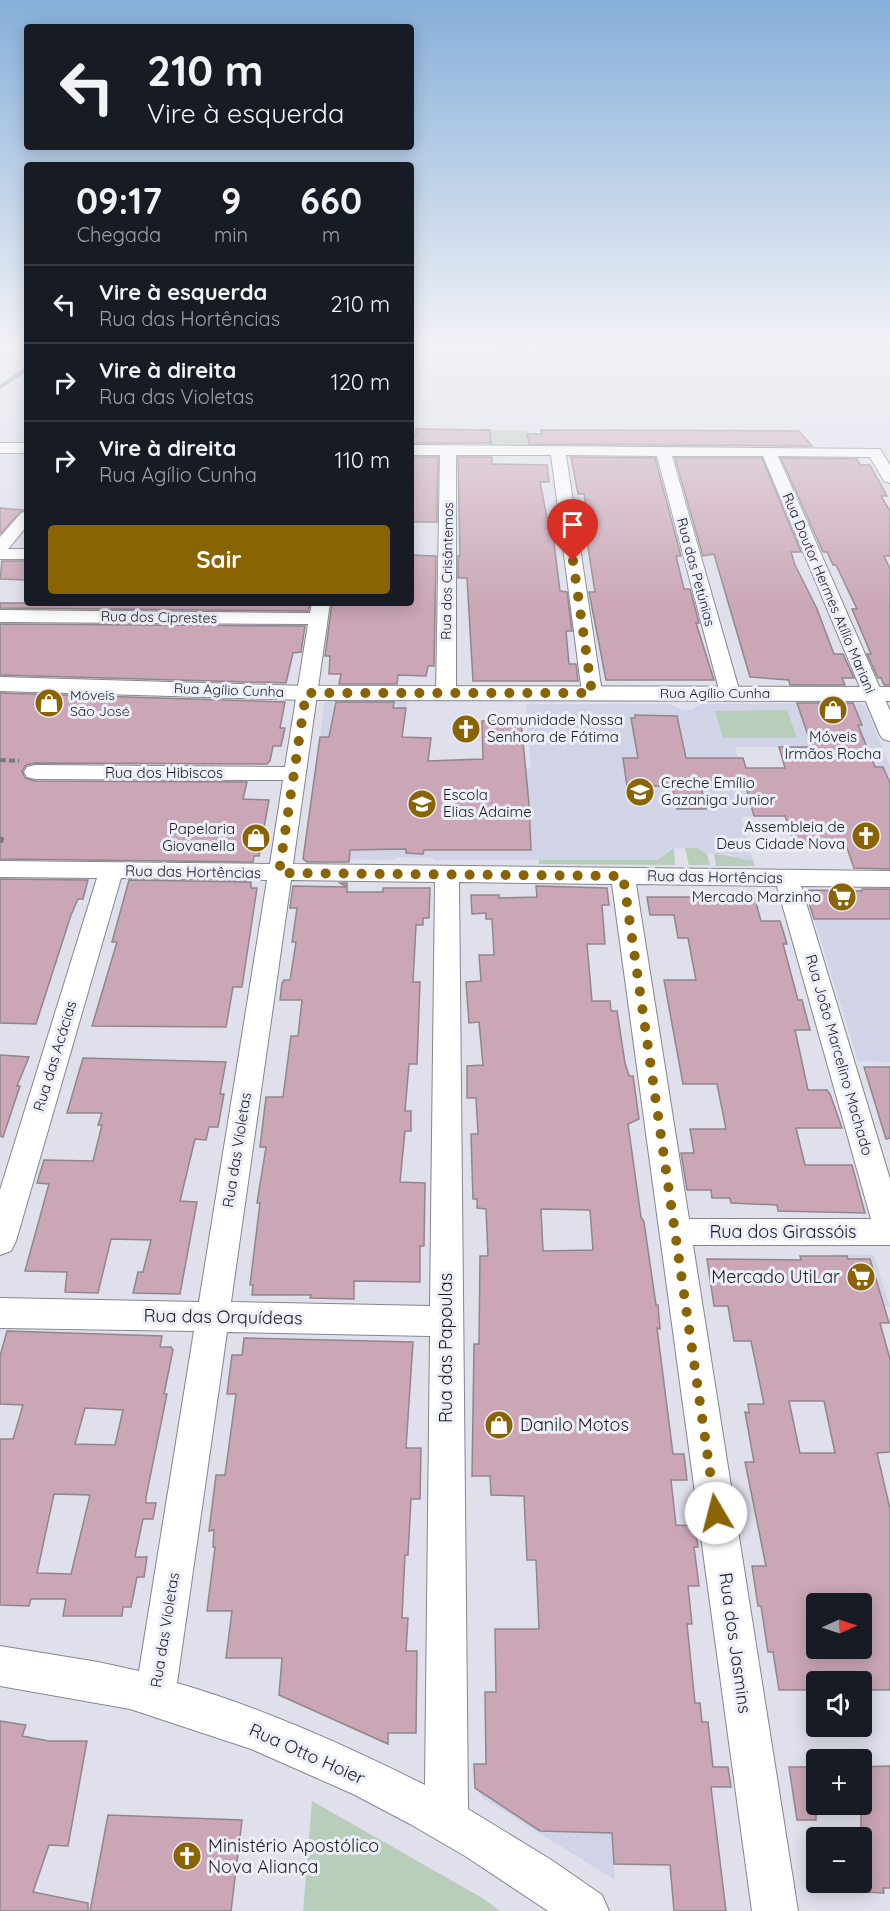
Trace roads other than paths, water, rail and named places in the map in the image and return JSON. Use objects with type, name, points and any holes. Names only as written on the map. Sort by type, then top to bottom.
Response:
[{"type":"main road","name":"Rua Agílio Cunha","points":[[0,684],[306,693],[881,693]]},
{"type":"street","points":[[0,448],[24,448]]},
{"type":"street","points":[[0,462],[24,448]]},
{"type":"street","points":[[414,450],[875,452],[890,478]]},
{"type":"street","name":"Rua dos Crisântemos","points":[[446,693],[448,450]]},
{"type":"street","points":[[558,450],[592,693]]},
{"type":"street","name":"Rua das Petúnias","points":[[663,451],[730,693]]},
{"type":"street","name":"Rua Doutor Hermes Atílio Mariani","points":[[768,451],[881,693],[890,735]]},
{"type":"street","points":[[0,548],[24,520]]},
{"type":"street","points":[[0,554],[24,554]]},
{"type":"street","name":"Rua dos Ciprestes","points":[[0,616],[319,611]]},
{"type":"street","name":"Rua das Violetas","points":[[155,1696],[319,611]]},
{"type":"street","name":"Rua dos Hibiscos","points":[[35,772],[293,774]]},
{"type":"street","name":"Rua das Hortências","points":[[0,869],[890,879]]},
{"type":"street","name":"Rua das Acácias","points":[[0,1241],[111,871]]},
{"type":"street","name":"Rua das Papoulas","points":[[446,1821],[447,874]]},
{"type":"street","name":"Rua dos Jasmins","points":[[623,876],[775,1911]]},
{"type":"street","name":"Rua João Marcelino Machado","points":[[787,878],[890,1232]]},
{"type":"street","name":"Rua dos Girassóis","points":[[675,1232],[890,1232]]},
{"type":"street","name":"Rua das Orquídeas","points":[[0,1313],[446,1321]]},
{"type":"street","name":"Rua Otto Hoier","points":[[0,1666],[128,1688],[185,1704],[288,1742],[446,1821],[586,1911]]},
{"type":"place","name":"Móveis São José","points":[[49,703]]},
{"type":"place","name":"Móveis Irmãos Rocha","points":[[833,710]]},
{"type":"place","name":"Comunidade Nossa Senhora de Fátima","points":[[466,729]]},
{"type":"place","name":"Creche Emílio Gazaniga Junior","points":[[640,792]]},
{"type":"place","name":"Escola Elias Adaime","points":[[422,804]]},
{"type":"place","name":"Assembleia de Deus Cidade Nova","points":[[866,836]]},
{"type":"place","name":"Papelaria Giovanella","points":[[256,838]]},
{"type":"place","name":"Mercado Marzinho","points":[[842,897]]},
{"type":"place","name":"Mercado UtiLar","points":[[861,1277]]},
{"type":"place","name":"Danilo Motos","points":[[499,1425]]},
{"type":"place","name":"Ministério Apostólico Nova Aliança","points":[[187,1856]]}]
